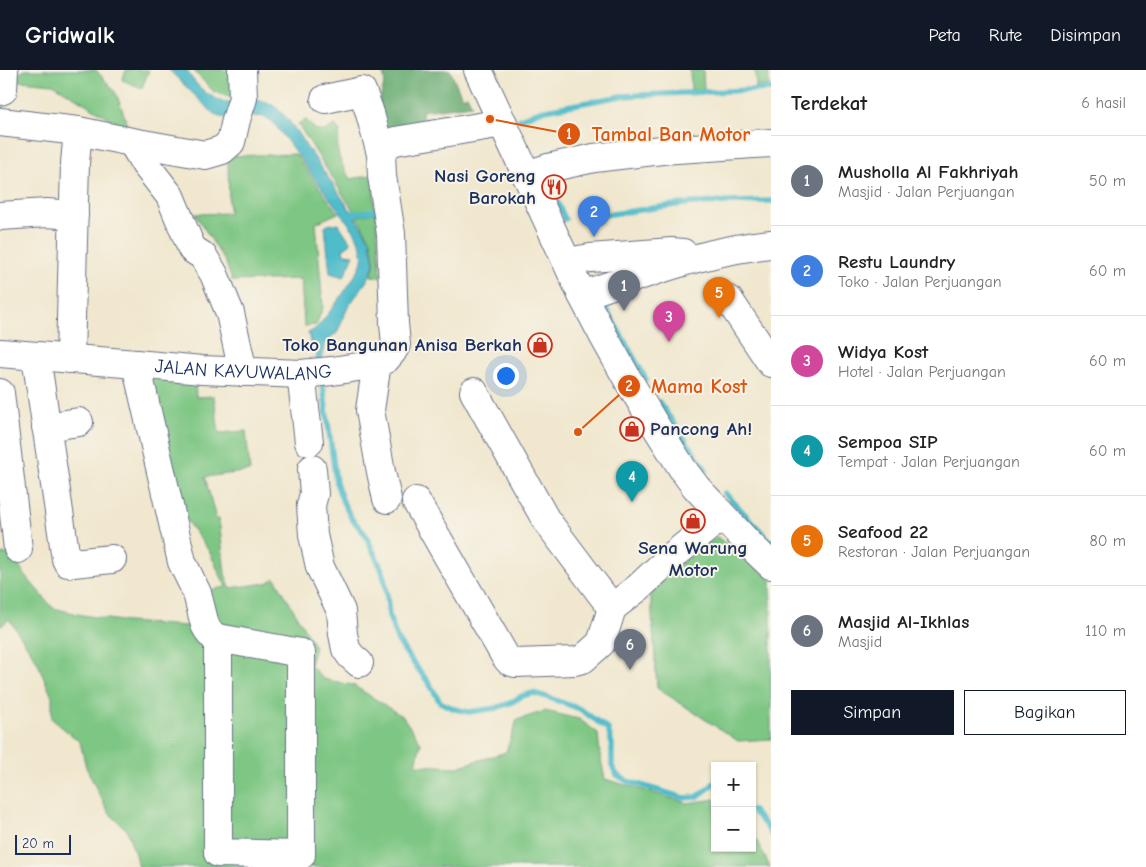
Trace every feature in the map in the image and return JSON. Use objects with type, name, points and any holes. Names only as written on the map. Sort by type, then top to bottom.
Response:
[{"type":"street","points":[[0,91],[3,90],[4,70]]},
{"type":"street","points":[[0,122],[78,131],[206,155],[222,150],[231,142],[239,109],[242,70]]},
{"type":"street","points":[[478,70],[503,123],[537,171],[591,292],[604,337],[655,425],[696,487],[750,546],[771,565]]},
{"type":"street","points":[[325,99],[362,91],[381,154],[382,176],[391,234],[396,345],[386,359],[377,363],[370,410],[380,472],[387,499]]},
{"type":"street","points":[[381,154],[387,145],[395,141],[503,123]]},
{"type":"street","points":[[70,359],[75,163],[78,131]]},
{"type":"street","points":[[132,142],[145,164],[170,196],[192,248],[203,256],[214,274],[230,313],[243,372]]},
{"type":"street","points":[[537,171],[594,158],[662,150],[771,143]]},
{"type":"street","points":[[0,216],[46,213],[74,215]]},
{"type":"street","points":[[591,292],[699,257],[745,246],[771,244]]},
{"type":"street","points":[[576,260],[672,252],[699,257]]},
{"type":"street","points":[[729,300],[771,363]]},
{"type":"street","name":"JALAN KAYUWALANG","points":[[0,354],[243,372],[313,373],[377,363]]},
{"type":"street","points":[[36,356],[66,559],[68,563],[112,559]]},
{"type":"street","points":[[136,364],[182,562],[197,593],[205,625],[210,634],[218,638],[301,653],[301,855],[218,853],[218,638]]},
{"type":"street","points":[[309,442],[313,373]]},
{"type":"street","points":[[474,392],[546,520],[612,608]]},
{"type":"street","points":[[0,393],[18,549]]},
{"type":"street","points":[[46,427],[79,422]]},
{"type":"street","points":[[312,469],[314,494],[311,505],[313,535],[320,567],[341,611],[346,649],[359,663]]},
{"type":"street","points":[[416,502],[505,656],[509,661],[515,663],[575,661],[583,659],[602,643],[612,608],[639,587],[670,557],[722,516]]},
{"type":"green space","points":[[24,70],[96,70],[116,93],[130,131],[53,84],[10,80]]},
{"type":"green space","points":[[126,70],[149,70],[142,88],[122,80]]},
{"type":"green space","points":[[193,70],[233,70],[235,99],[214,92]]},
{"type":"green space","points":[[382,70],[450,70],[462,97],[467,95],[472,105],[422,111],[424,128],[379,136],[375,116],[385,81]]},
{"type":"green space","points":[[690,70],[703,70],[704,90],[691,90]]},
{"type":"green space","points":[[755,70],[768,70],[769,86],[756,87]]},
{"type":"green space","points":[[306,120],[319,131],[326,130],[335,125],[340,132],[338,139],[339,157],[350,179],[373,175],[375,209],[354,212],[298,124]]},
{"type":"green space","points":[[295,154],[338,213],[316,223],[323,308],[316,325],[304,326],[301,279],[232,281],[226,263],[195,214],[229,213],[228,156]]},
{"type":"green space","points":[[376,213],[381,277],[371,276],[375,264],[371,240],[356,216]]},
{"type":"green space","points":[[147,373],[195,381],[196,397],[214,396],[219,433],[246,431],[250,471],[205,477],[216,519],[219,519],[225,574],[230,588],[267,583],[275,578],[315,647],[310,665],[323,679],[353,685],[403,717],[421,743],[416,765],[457,767],[506,752],[517,720],[545,711],[579,719],[598,733],[605,779],[688,803],[711,800],[711,852],[756,852],[756,839],[770,867],[139,867],[127,830],[109,813],[86,767],[80,742],[52,719],[52,697],[37,661],[9,619],[0,627],[0,555],[9,553],[53,608],[127,622],[201,627],[206,591],[226,587],[209,551],[189,524],[181,504]]},
{"type":"green space","points":[[717,537],[771,579],[771,739],[738,741],[657,688],[650,586]]},
{"type":"water","points":[[169,70],[187,70],[204,91],[222,101],[262,101],[273,105],[279,110],[295,129],[370,240],[374,264],[372,271],[348,307],[337,333],[324,346],[322,358],[315,366],[316,347],[311,345],[308,333],[318,326],[329,313],[360,267],[362,253],[356,234],[273,122],[269,119],[254,116],[225,118],[216,116]]},
{"type":"water","points":[[338,223],[351,243],[343,249],[344,254],[354,255],[344,277],[330,273],[325,227]]},
{"type":"waterway","points":[[520,119],[540,111],[621,96],[771,89]]},
{"type":"waterway","points":[[545,176],[565,219]]},
{"type":"waterway","points":[[583,218],[693,203],[771,201]]},
{"type":"waterway","points":[[348,214],[379,210]]},
{"type":"waterway","points":[[599,296],[646,379]]},
{"type":"waterway","points":[[322,378],[336,482],[343,502],[352,519],[365,534],[382,570],[389,616],[397,639],[429,683],[440,702],[455,709],[469,712],[496,708],[533,693],[544,696],[580,709],[608,729],[612,744],[612,766],[617,775],[627,781],[684,798],[697,797],[711,786]]},
{"type":"waterway","points":[[659,402],[706,470]]},
{"type":"waterway","points":[[725,493],[771,542]]},
{"type":"waterway","points":[[756,815],[771,834]]},
{"type":"place","name":"Tambal Ban Motor","points":[[490,119]]},
{"type":"place","name":"Nasi Goreng Barokah","points":[[554,187]]},
{"type":"place","name":"Restu Laundry","points":[[594,237]]},
{"type":"place","name":"Musholla Al Fakhriyah","points":[[624,311]]},
{"type":"place","name":"Seafood 22","points":[[719,318]]},
{"type":"place","name":"Widya Kost","points":[[669,342]]},
{"type":"place","name":"Toko Bangunan Anisa Berkah","points":[[540,345]]},
{"type":"place","name":"Pancong Ah!","points":[[632,429]]},
{"type":"place","name":"Mama Kost","points":[[578,432]]},
{"type":"place","name":"Sempoa SIP","points":[[632,502]]},
{"type":"place","name":"Sena Warung Motor","points":[[693,521]]},
{"type":"place","name":"Masjid Al-Ikhlas","points":[[630,670]]}]
